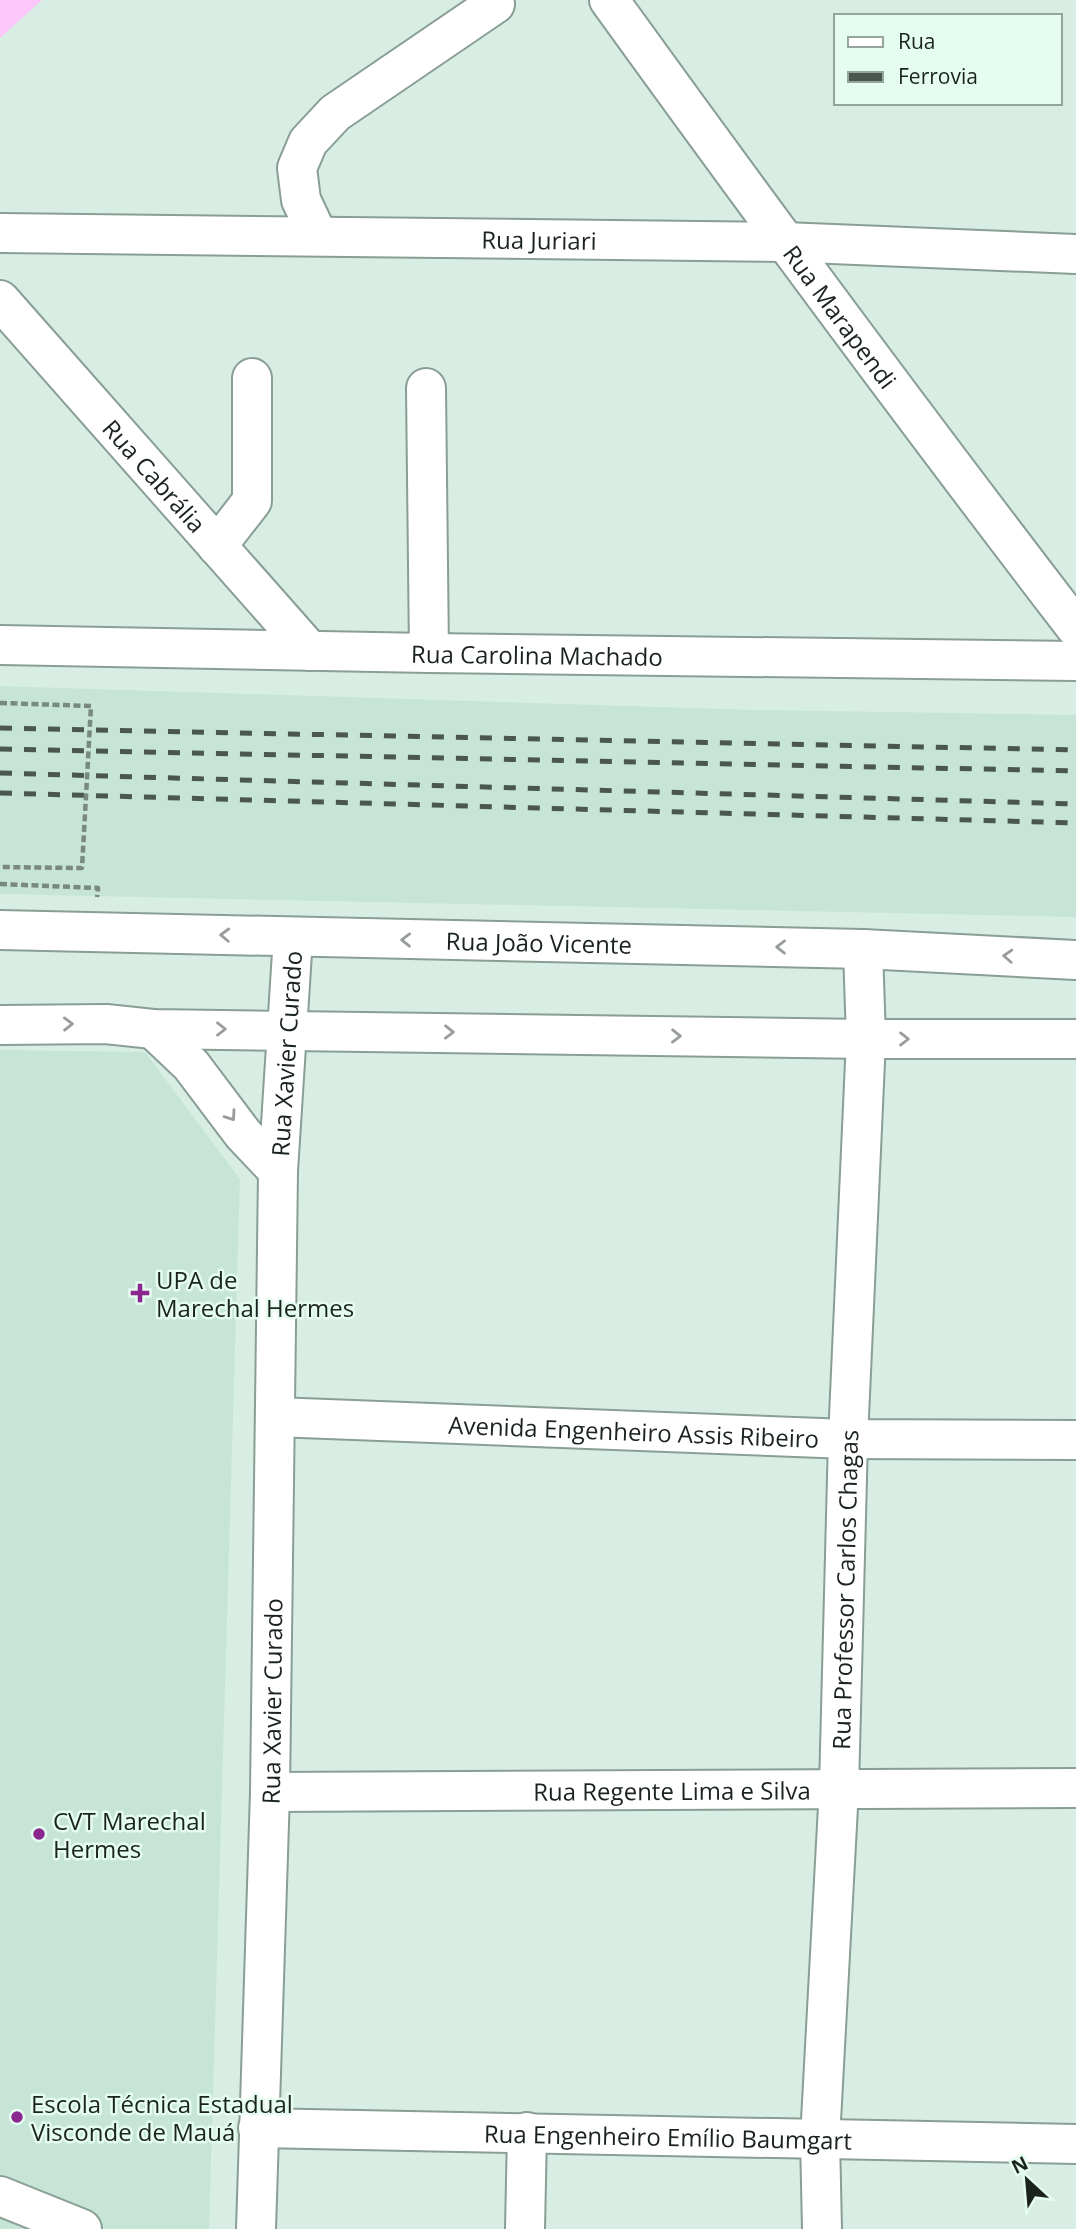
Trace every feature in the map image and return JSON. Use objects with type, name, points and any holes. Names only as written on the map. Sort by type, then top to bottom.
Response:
[{"type":"street","name":"Rua Marapendi","points":[[609,0],[784,242],[1076,628]]},
{"type":"street","points":[[318,236],[301,200],[297,168],[308,142],[335,113],[495,4]]},
{"type":"street","name":"Rua Juriari","points":[[0,233],[784,242],[1076,254]]},
{"type":"street","name":"Rua Cabrália","points":[[0,300],[310,651]]},
{"type":"street","points":[[217,546],[252,501],[252,378]]},
{"type":"street","points":[[426,388],[429,653]]},
{"type":"street","name":"Rua Carolina Machado","points":[[0,645],[1076,661]]},
{"type":"street","name":"Rua João Vicente","points":[[0,930],[863,949],[1076,960]]},
{"type":"street","name":"Rua Xavier Curado","points":[[256,2229],[270,1792],[278,1171],[293,937]]},
{"type":"street","name":"Rua Professor Carlos Chagas","points":[[822,2229],[820,2139],[839,1788],[848,1439],[866,1039],[863,949]]},
{"type":"street","points":[[0,1025],[106,1024],[153,1029],[866,1039],[1076,1039]]},
{"type":"street","name":"Rua Xavier Curado","points":[[153,1029],[191,1065],[243,1134],[278,1171]]},
{"type":"street","name":"Avenida Engenheiro Assis Ribeiro","points":[[275,1417],[848,1439],[1076,1440]]},
{"type":"street","name":"Rua Regente Lima e Silva","points":[[270,1792],[1076,1788]]},
{"type":"street","name":"Rua Engenheiro Emílio Baumgart","points":[[258,2128],[1076,2144]]},
{"type":"street","points":[[525,2229],[527,2132]]},
{"type":"street","points":[[0,2196],[82,2229]]},
{"type":"path","points":[[0,704],[91,706],[82,868],[0,867]]},
{"type":"shaded area","points":[[0,0],[42,0],[0,38]]},
{"type":"shaded area","points":[[0,686],[755,710],[1076,715],[1076,917],[0,894]]},
{"type":"shaded area","points":[[0,1050],[145,1052],[240,1179],[209,2229],[0,2229]]},
{"type":"railway","points":[[0,728],[1076,750]]},
{"type":"railway","points":[[0,749],[1076,771]]},
{"type":"railway","points":[[0,773],[1076,804]]},
{"type":"railway","points":[[0,793],[1076,823]]},
{"type":"place","name":"UPA de Marechal Hermes","points":[[140,1293]]},
{"type":"place","name":"CVT Marechal Hermes","points":[[39,1834]]},
{"type":"place","name":"Escola Técnica Estadual Visconde de Mauá","points":[[17,2117]]}]
